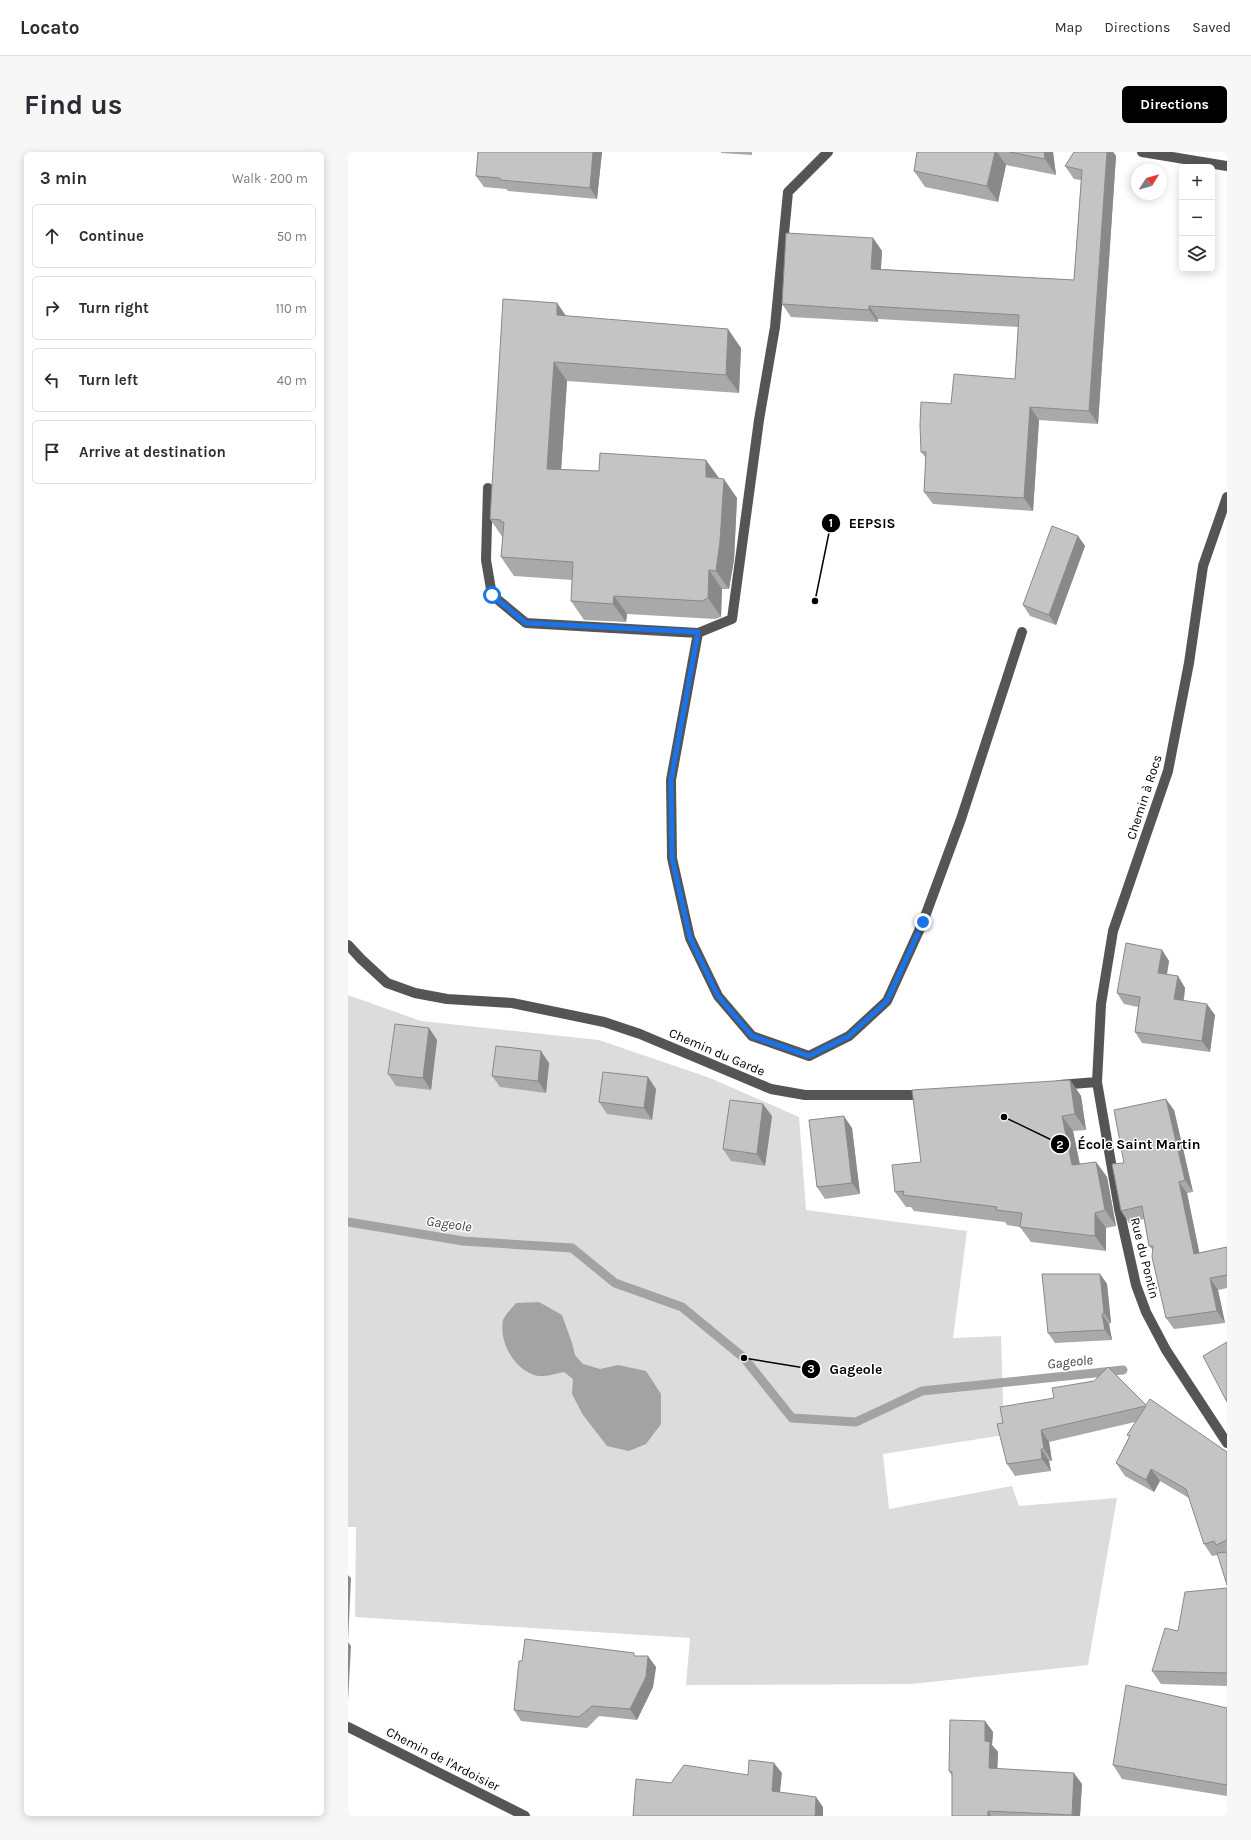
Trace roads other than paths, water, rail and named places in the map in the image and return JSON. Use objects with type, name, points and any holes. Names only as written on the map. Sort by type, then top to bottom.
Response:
[{"type":"street","points":[[488,488],[486,560],[492,595],[526,623],[698,632],[732,619],[759,420],[775,327],[788,192],[828,152]]},
{"type":"street","points":[[1142,152],[1227,166]]},
{"type":"street","name":"Chemin à Rocs","points":[[1097,1082],[1101,1004],[1113,931],[1168,771],[1189,663],[1203,566],[1227,497]]},
{"type":"street","points":[[698,632],[671,780],[672,858],[690,938],[718,996],[752,1036],[809,1056],[849,1036],[887,1001],[923,922],[961,819],[1022,632]]},
{"type":"street","name":"Chemin du Garde","points":[[348,945],[361,959],[387,982],[415,993],[447,999],[512,1003],[604,1022],[640,1034],[771,1089],[805,1095],[936,1095]]},
{"type":"street","points":[[1051,1086],[1097,1082]]},
{"type":"street","name":"Rue du Pontin","points":[[1097,1082],[1119,1209],[1136,1285],[1146,1312],[1166,1350],[1227,1442]]},
{"type":"street","name":"Chemin de l'Ardoisier","points":[[348,1727],[525,1816]]},
{"type":"waterway","name":"Gageole","points":[[348,1222],[463,1241],[572,1248],[615,1283],[682,1307],[744,1358],[792,1418],[856,1422],[922,1391],[1123,1370]]},
{"type":"place","name":"EEPSIS","points":[[815,601]]},
{"type":"place","name":"École Saint Martin","points":[[1004,1117]]},
{"type":"place","name":"Gageole","points":[[744,1358]]}]
